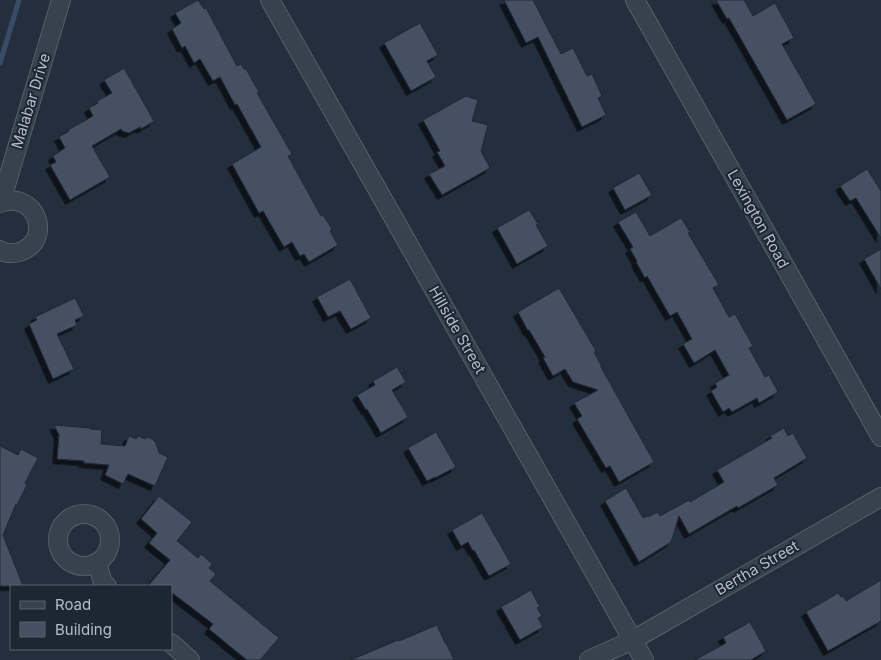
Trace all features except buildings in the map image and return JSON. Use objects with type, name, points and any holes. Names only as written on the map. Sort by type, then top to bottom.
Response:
[{"type":"street","name":"Malabar Drive","points":[[1,203],[61,0]]},
{"type":"street","name":"Hillside Street","points":[[270,0],[644,660]]},
{"type":"street","name":"Lexington Road","points":[[635,0],[881,437]]},
{"type":"street","name":"Malabar Drive","points":[[0,250],[12,254],[25,250],[32,244],[37,234],[38,225],[36,216],[26,204],[9,200],[1,203]]},
{"type":"street","name":"Bertha Street","points":[[589,660],[633,640],[881,497]]},
{"type":"street","points":[[97,563],[103,583],[106,585]]},
{"type":"street","points":[[172,644],[190,660]]},
{"type":"waterway","points":[[0,63],[19,0]]}]
